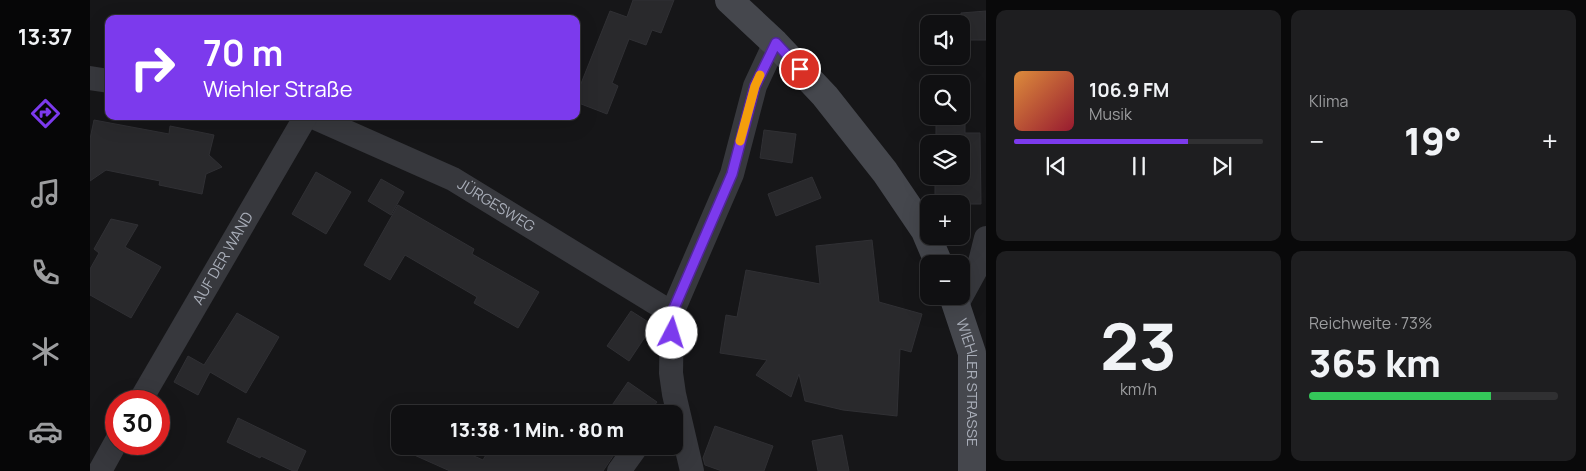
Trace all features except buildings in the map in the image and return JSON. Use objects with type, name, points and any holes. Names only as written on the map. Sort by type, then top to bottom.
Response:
[{"type":"main road","points":[[730,0],[776,43],[825,96],[885,172],[925,231],[935,255]]},
{"type":"main road","name":"WIEHLER STRASSE","points":[[957,305],[972,354],[972,471]]},
{"type":"street","points":[[692,471],[671,373],[672,313],[732,174],[755,86],[776,43]]},
{"type":"street","points":[[90,78],[105,80]]},
{"type":"street","name":"AUF DER WAND","points":[[146,390],[304,120]]},
{"type":"street","name":"JÜRGESWEG","points":[[320,120],[453,179],[672,313]]},
{"type":"street","points":[[970,282],[982,268],[986,238]]},
{"type":"street","points":[[666,405],[674,394]]},
{"type":"street","points":[[100,471],[109,455]]},
{"type":"street","points":[[619,471],[631,455]]},
{"type":"slow traffic","points":[[740,141],[755,86],[760,75]]},
{"type":"route","points":[[672,333],[672,313],[732,174],[755,86],[776,43],[800,69]]}]
